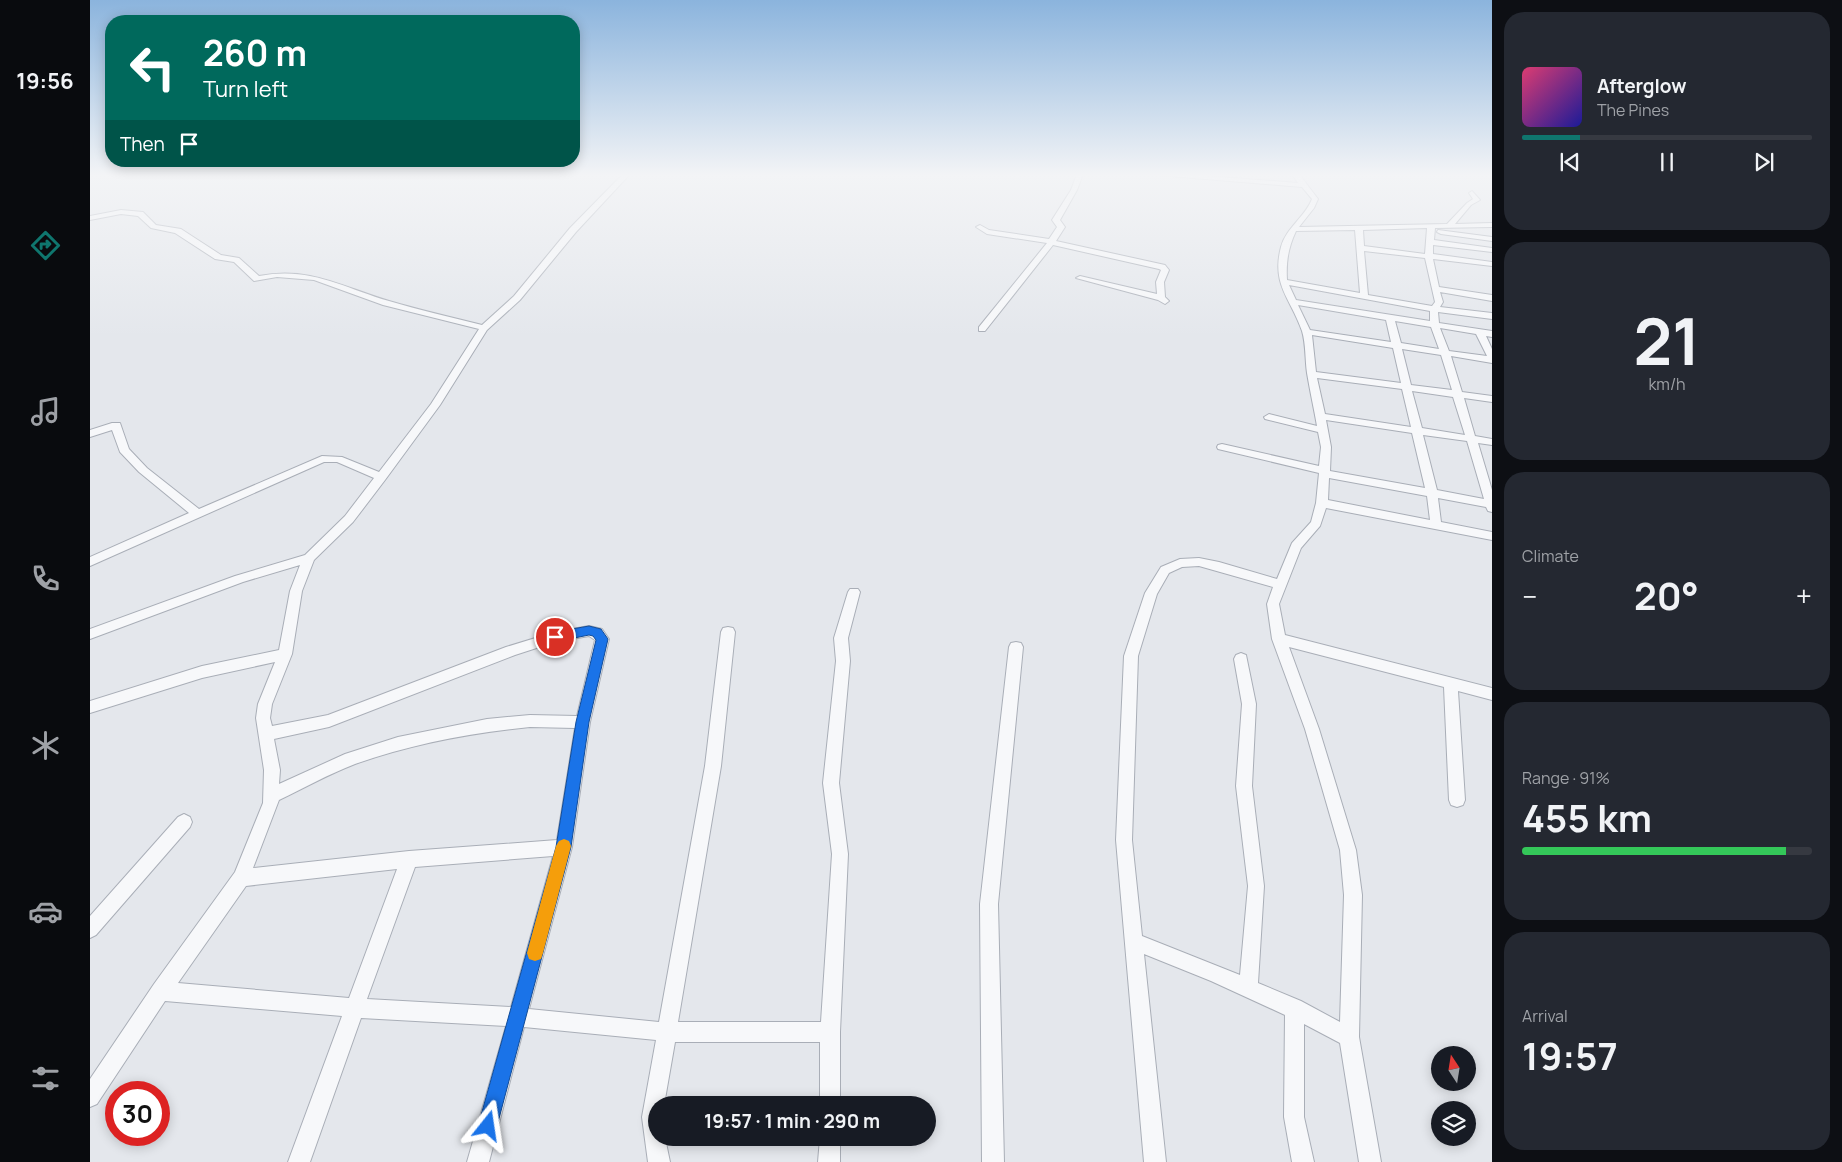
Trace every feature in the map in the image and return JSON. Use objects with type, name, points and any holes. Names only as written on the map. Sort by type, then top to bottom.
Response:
[{"type":"street","points":[[159,228],[177,230],[206,249],[215,252],[218,257],[236,260],[257,279],[278,275],[315,278],[386,303],[484,328]]},
{"type":"street","points":[[90,1097],[161,991],[241,878],[271,803],[272,770],[263,718],[265,704],[285,654],[296,591],[309,558],[349,519],[381,477],[435,406],[484,328],[517,298],[575,228]]},
{"type":"street","points":[[981,228],[986,232],[1051,242],[1162,267],[1165,270],[1160,282],[1163,300],[1080,278]]},
{"type":"street","points":[[982,329],[1060,228]]},
{"type":"street","points":[[1344,228],[1293,229],[1285,246],[1282,264],[1284,282],[1307,332],[1312,374],[1326,447],[1322,503],[1316,522],[1296,546],[1273,604],[1279,639],[1312,729],[1348,850],[1353,895],[1350,1037],[1370,1162]]},
{"type":"street","points":[[1359,228],[1364,297]]},
{"type":"street","points":[[1375,228],[1431,229],[1492,239]]},
{"type":"street","points":[[1431,229],[1435,228]]},
{"type":"street","points":[[1222,447],[1324,472],[1492,505],[1435,326],[1434,309],[1439,302],[1430,257],[1431,229]]},
{"type":"street","points":[[1431,242],[1492,250]]},
{"type":"street","points":[[1360,248],[1492,264]]},
{"type":"street","points":[[1284,282],[1434,309],[1492,316]]},
{"type":"street","points":[[1436,289],[1492,298]]},
{"type":"street","points":[[1293,302],[1492,334]]},
{"type":"street","points":[[1390,318],[1432,493],[1436,525]]},
{"type":"street","points":[[1307,332],[1492,359]]},
{"type":"street","points":[[1480,333],[1492,359]]},
{"type":"street","points":[[1312,374],[1492,399]]},
{"type":"street","points":[[1319,416],[1492,442]]},
{"type":"street","points":[[1269,417],[1322,430]]},
{"type":"street","points":[[90,434],[116,424],[124,450],[143,470],[197,514]]},
{"type":"street","points":[[90,562],[322,459],[338,459],[381,477]]},
{"type":"street","points":[[1322,503],[1492,536]]},
{"type":"street","points":[[90,634],[239,579],[309,558]]},
{"type":"street","points":[[1155,1162],[1124,840],[1131,656],[1151,593],[1165,570],[1180,563],[1199,562],[1219,566],[1281,585]]},
{"type":"street","points":[[830,1096],[830,1032],[840,854],[831,783],[843,661],[841,638],[854,592]]},
{"type":"street","points":[[266,734],[328,721],[511,651],[555,637],[589,631],[597,632],[602,639],[583,722],[564,847],[478,1162]]},
{"type":"street","points":[[659,1162],[652,1117],[713,766],[728,632]]},
{"type":"street","points":[[1279,639],[1492,694]]},
{"type":"street","points":[[993,1162],[989,904],[1016,647]]},
{"type":"street","points":[[90,707],[202,672],[285,654]]},
{"type":"street","points":[[1242,659],[1249,704],[1244,786],[1256,886],[1248,988]]},
{"type":"street","points":[[1451,684],[1457,800]]},
{"type":"street","points":[[271,796],[350,759],[398,744],[487,725],[530,721],[583,722]]},
{"type":"street","points":[[90,929],[184,822]]},
{"type":"street","points":[[241,878],[409,859],[564,847]]},
{"type":"street","points":[[299,1162],[409,859]]},
{"type":"street","points":[[1135,942],[1216,973],[1294,1008],[1350,1037]]},
{"type":"street","points":[[161,991],[355,1008],[518,1017],[668,1032],[830,1032]]},
{"type":"street","points":[[1294,1008],[1294,1117],[1303,1162]]},
{"type":"street","points":[[829,1162],[830,1146]]},
{"type":"slow traffic","points":[[535,953],[564,846]]},
{"type":"route","points":[[488,1126],[564,847],[583,722],[602,639],[597,632],[589,631],[555,637]]}]
